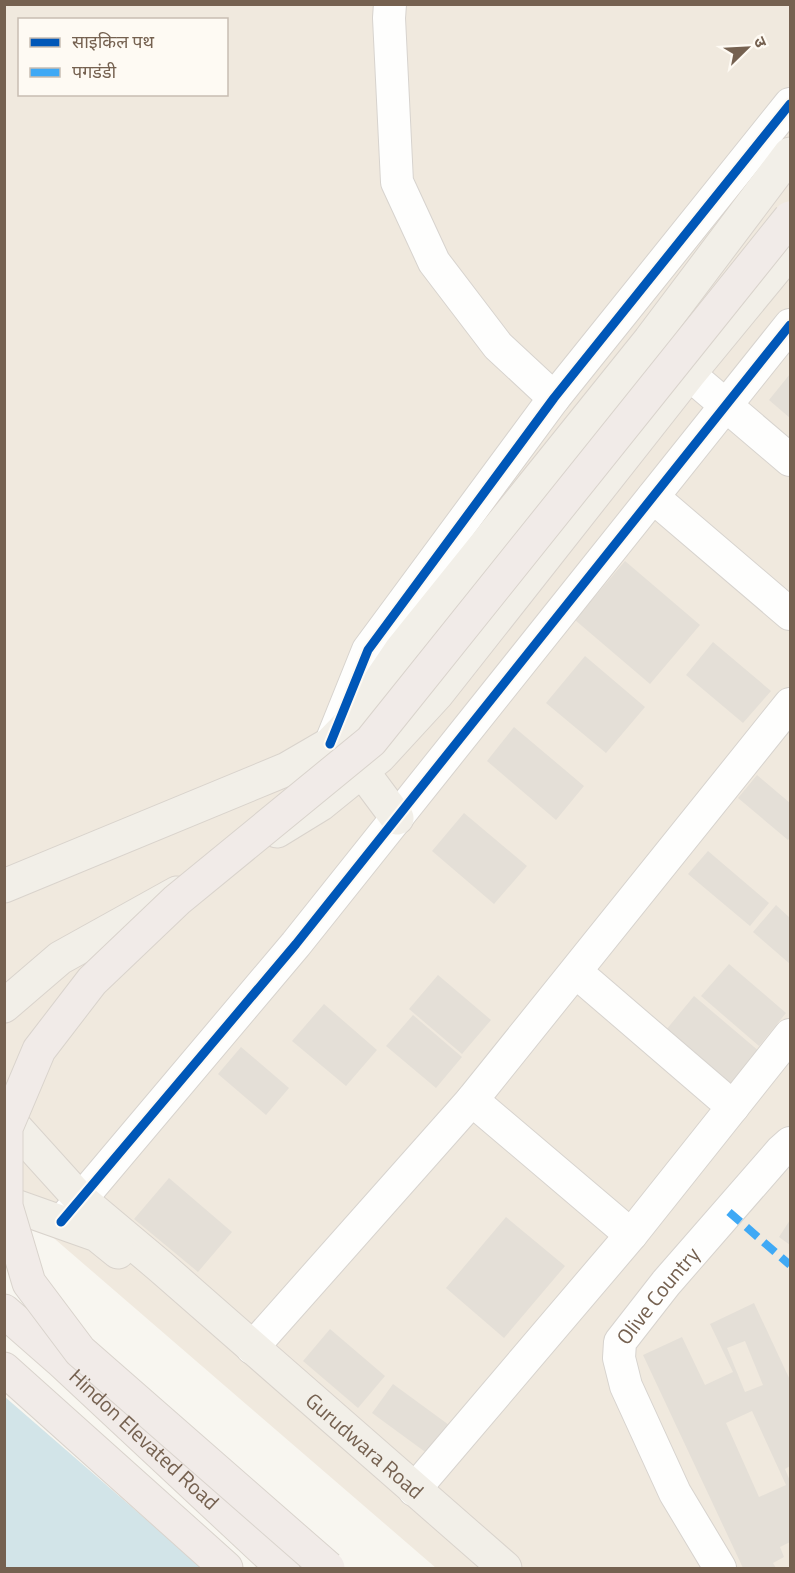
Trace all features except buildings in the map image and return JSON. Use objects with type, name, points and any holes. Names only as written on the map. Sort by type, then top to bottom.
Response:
[{"type":"highway","points":[[328,1569],[80,1351],[29,1283],[6,1206],[6,1128],[39,1050],[92,981],[177,900],[371,741],[790,218]]},
{"type":"highway","name":"Hindon Elevated Road","points":[[4,1311],[60,1360],[283,1569]]},
{"type":"highway","name":"Hindon Elevated Road","points":[[4,1369],[226,1569]]},
{"type":"main road","points":[[4,886],[287,769],[330,744],[355,718],[401,650],[650,340],[790,154]]},
{"type":"main road","points":[[4,1006],[60,958],[190,886],[321,804],[379,758],[437,694],[689,374],[790,251]]},
{"type":"main road","points":[[287,769],[321,804]]},
{"type":"main road","points":[[362,771],[397,818]]},
{"type":"main road","name":"Gurudwara Road","points":[[4,1115],[71,1211],[161,1267],[505,1569]]},
{"type":"main road","name":"Gurudwara Road","points":[[4,1202],[71,1211]]},
{"type":"street","points":[[390,4],[396,182],[434,262],[498,346],[554,398]]},
{"type":"street","points":[[330,744],[368,650],[554,398],[790,104]]},
{"type":"street","points":[[71,1211],[296,944],[790,325]]},
{"type":"street","points":[[689,374],[790,460]]},
{"type":"street","points":[[653,497],[790,614]]},
{"type":"street","points":[[252,1348],[472,1100],[790,704]]},
{"type":"street","points":[[576,972],[733,1107]]},
{"type":"street","points":[[414,1490],[631,1235],[790,1035]]},
{"type":"street","points":[[472,1100],[631,1235]]},
{"type":"street","name":"Olive Country","points":[[720,1569],[675,1493],[626,1386],[619,1358],[620,1342],[666,1283],[790,1143]]},
{"type":"shaded area","points":[[5,5],[790,5],[790,1568],[436,1568],[5,1196]]},
{"type":"shaded area","points":[[5,1397],[202,1568],[5,1568]]},
{"type":"marked path","points":[[729,1212],[790,1265]]},
{"type":"cycle path","points":[[330,744],[368,650],[554,398],[790,104]]},
{"type":"cycle path","points":[[61,1222],[296,944],[790,325]]}]
